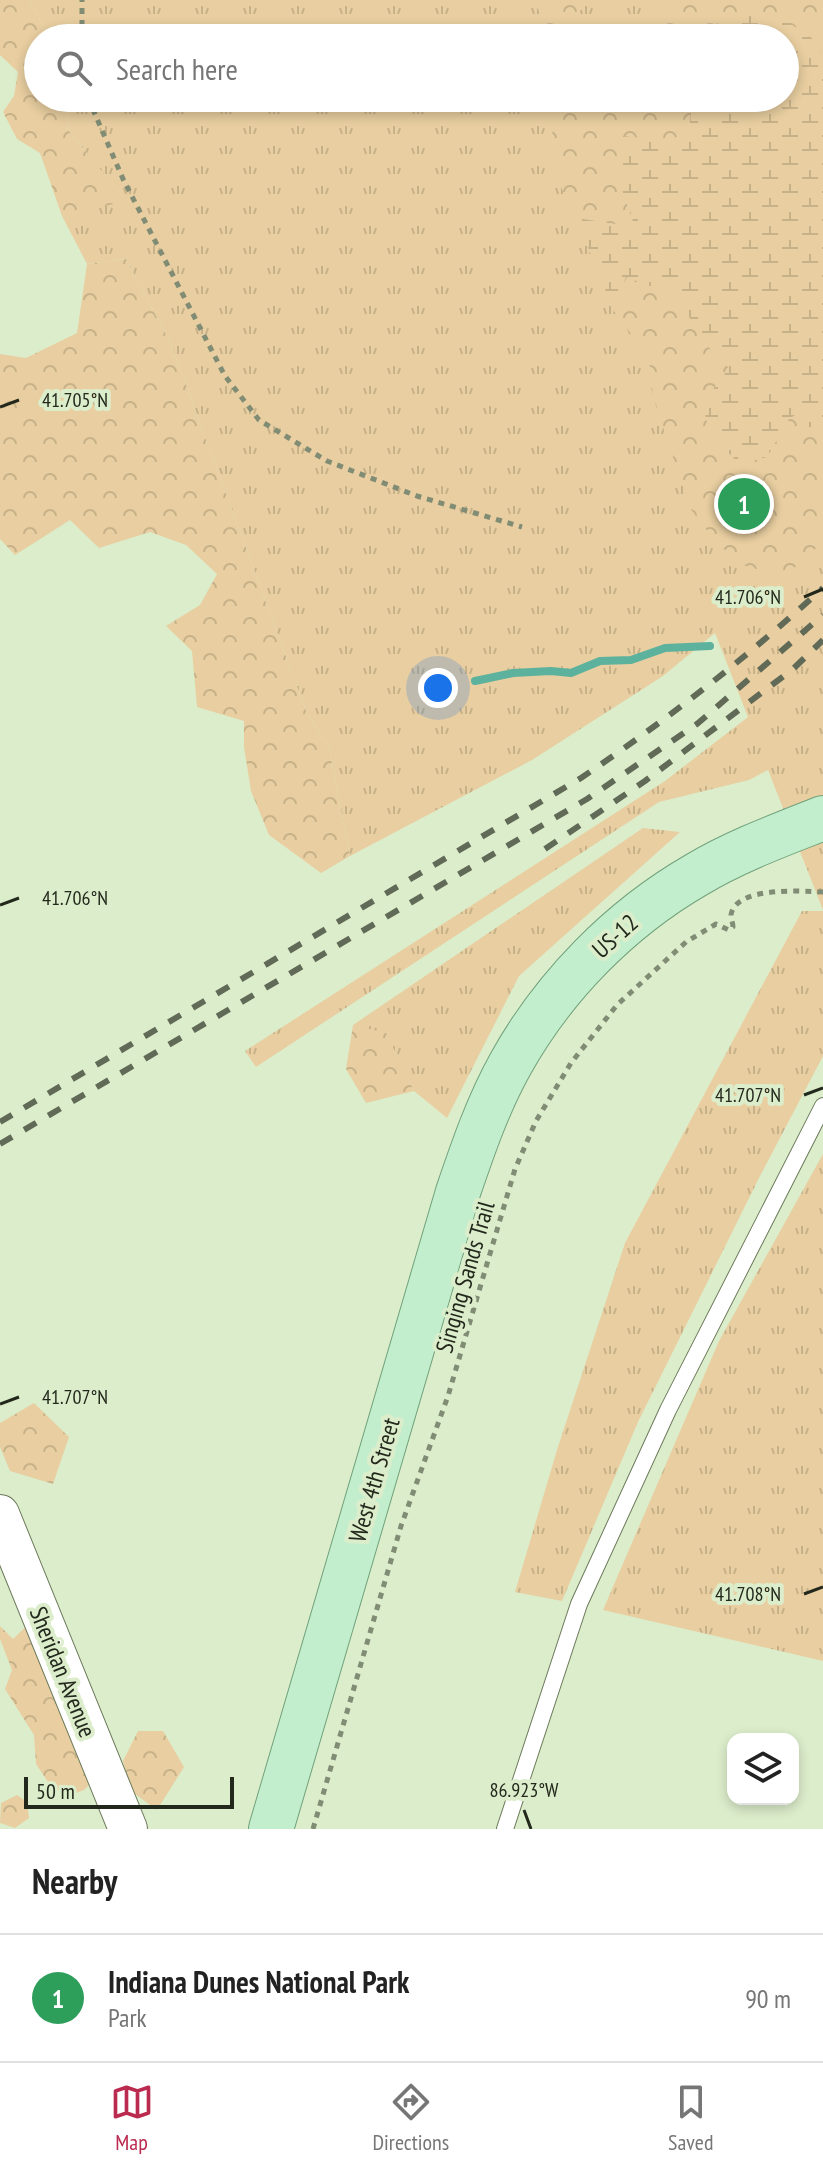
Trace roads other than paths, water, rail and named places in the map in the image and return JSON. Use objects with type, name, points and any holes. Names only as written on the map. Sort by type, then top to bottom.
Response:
[{"type":"main road","name":"US-12","points":[[479,1132],[510,1064],[543,1012],[591,956],[643,910],[695,875],[750,846],[823,818]]},
{"type":"main road","name":"West 4th Street","points":[[271,1829],[458,1192],[479,1132]]},
{"type":"street","name":"Sheridan Avenue","points":[[0,1514],[128,1829]]},
{"type":"lane","points":[[505,1829],[579,1604],[668,1410],[823,1106]]},
{"type":"waterway","points":[[475,681],[513,673],[571,673],[600,661],[631,660],[665,648],[710,646]]},
{"type":"railway","points":[[0,1122],[581,778],[705,688],[823,588]]},
{"type":"railway","points":[[0,1144],[587,799],[697,724],[823,615]]},
{"type":"railway","points":[[545,849],[645,781],[793,669],[823,640]]},
{"type":"place","name":"Indiana Dunes National Park","points":[[744,504]]}]
